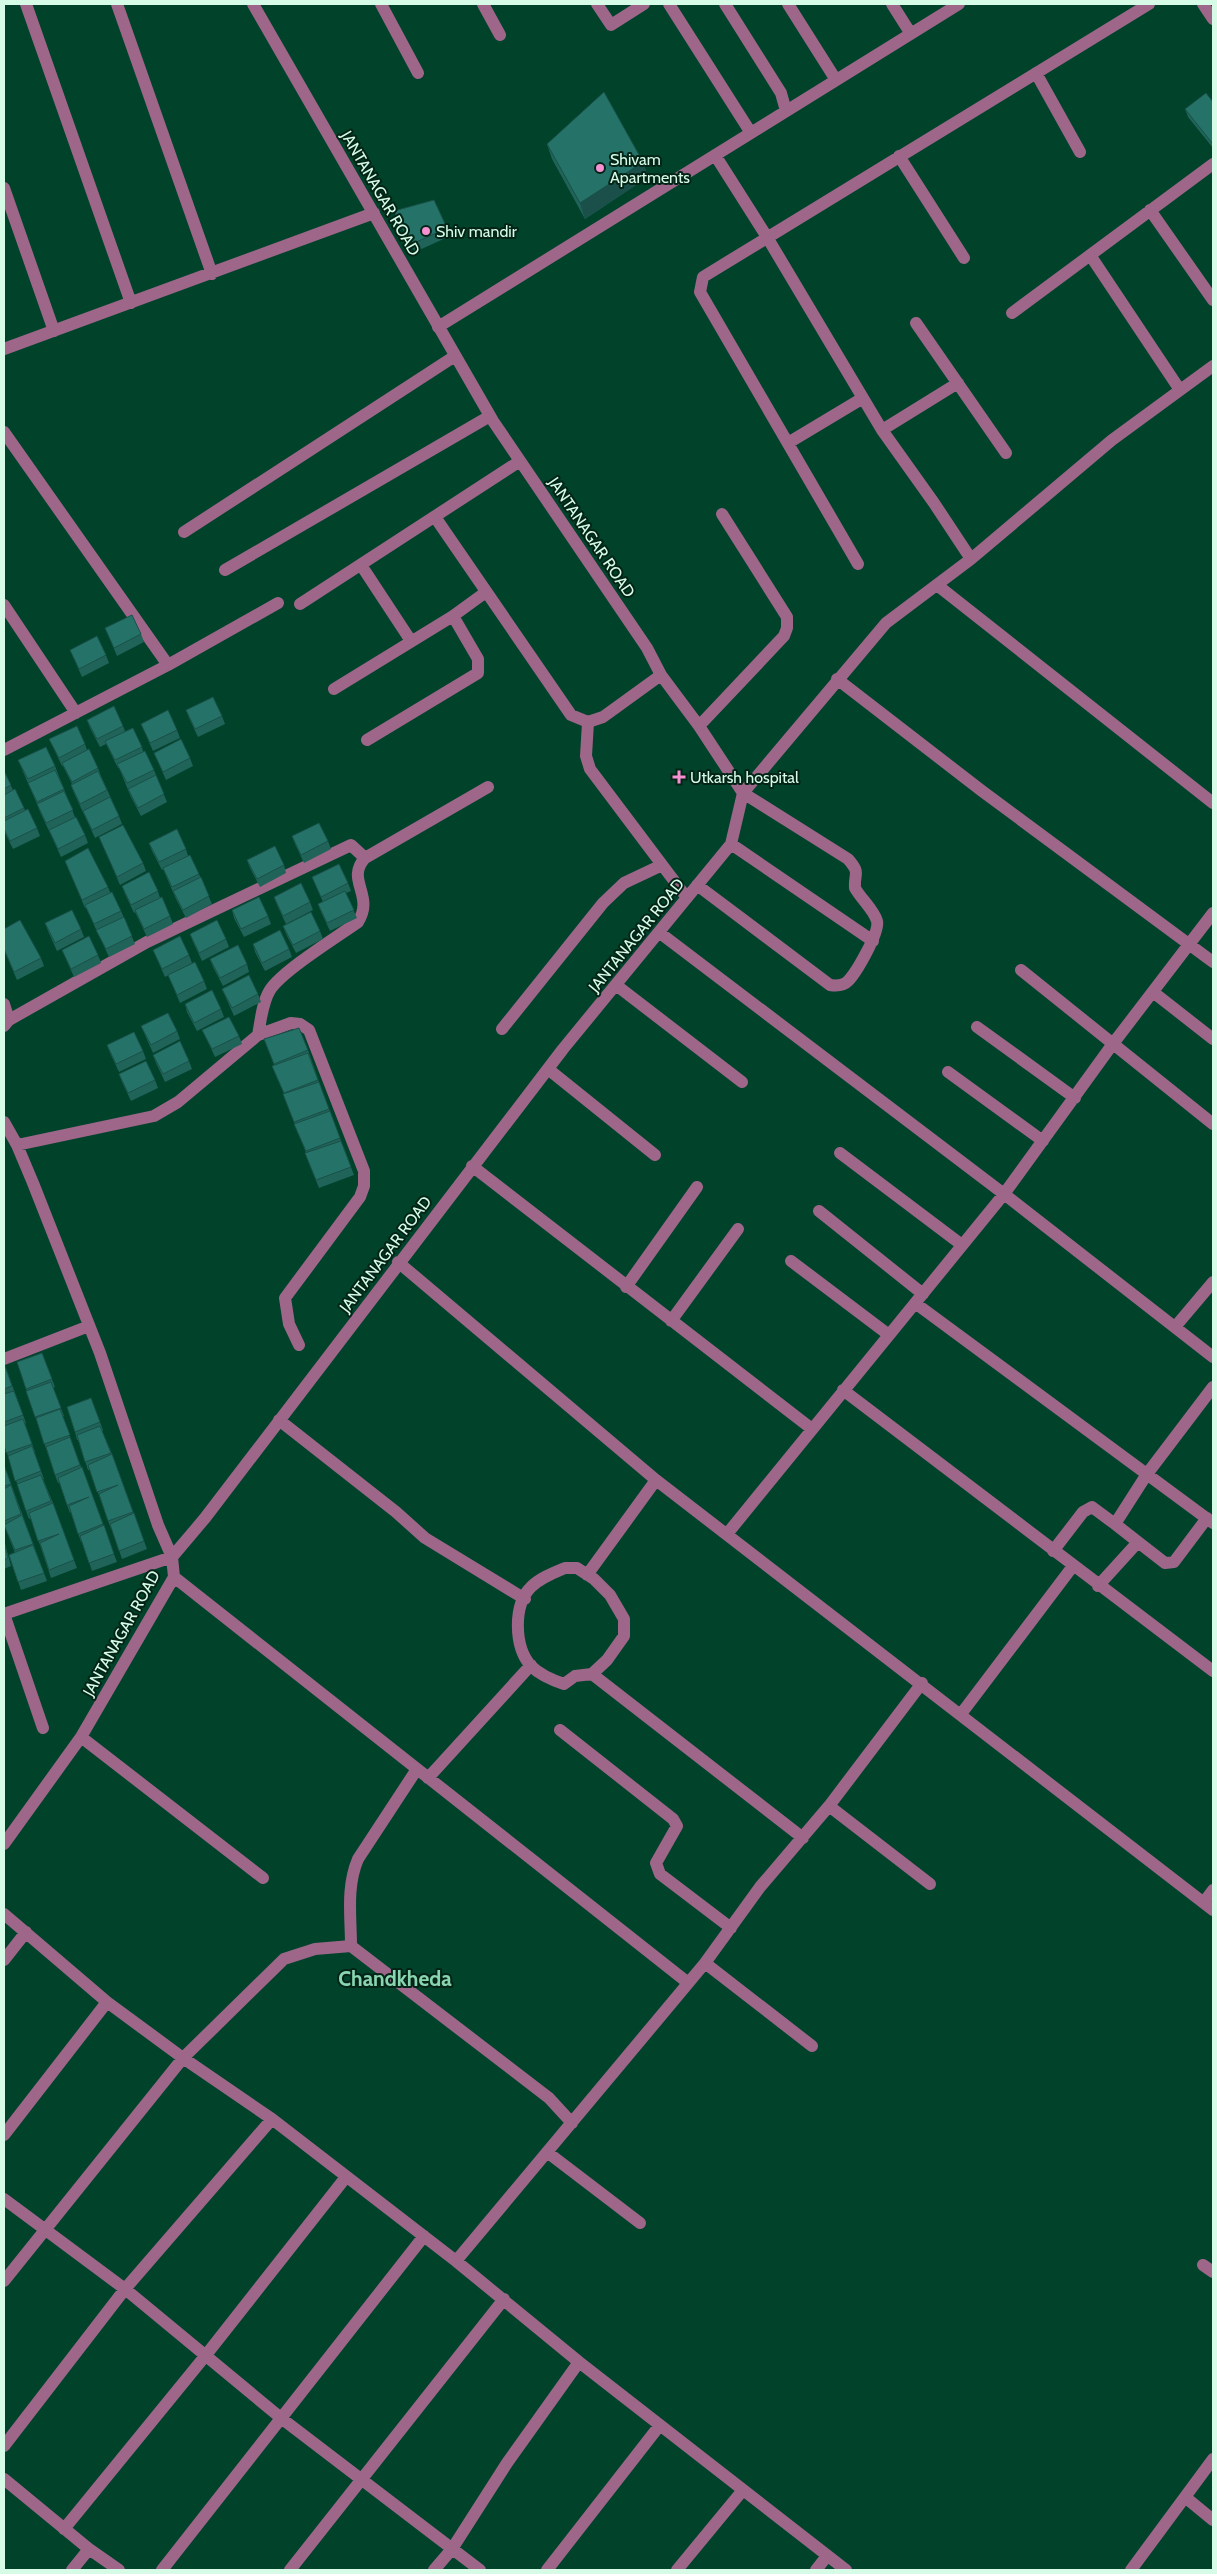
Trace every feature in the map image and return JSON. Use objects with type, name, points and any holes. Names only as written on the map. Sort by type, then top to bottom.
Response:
[{"type":"street","points":[[26,4],[131,303]]},
{"type":"street","points":[[117,4],[212,274]]},
{"type":"street","name":"JANTANAGAR ROAD","points":[[4,1844],[81,1737],[174,1577],[172,1557],[548,1069],[731,844],[743,793],[699,726],[662,675],[648,648],[490,416],[253,4]]},
{"type":"street","points":[[381,4],[418,73]]},
{"type":"street","points":[[483,4],[500,35]]},
{"type":"street","points":[[597,4],[611,25],[644,4]]},
{"type":"street","points":[[669,4],[751,133]]},
{"type":"street","points":[[725,4],[781,93],[786,111]]},
{"type":"street","points":[[788,4],[836,80]]},
{"type":"street","points":[[892,4],[911,34]]},
{"type":"street","points":[[438,327],[959,4]]},
{"type":"street","points":[[858,564],[700,292],[703,277],[767,236],[1149,4]]},
{"type":"street","points":[[1203,4],[1213,19]]},
{"type":"street","points":[[1036,72],[1080,152]]},
{"type":"street","points":[[715,155],[767,236],[882,430],[934,503],[971,560]]},
{"type":"street","points":[[899,156],[964,258]]},
{"type":"street","points":[[1012,313],[1213,164]]},
{"type":"street","points":[[4,188],[54,332]]},
{"type":"street","points":[[1150,210],[1213,300]]},
{"type":"street","points":[[4,349],[374,213]]},
{"type":"street","points":[[1090,255],[1180,390]]},
{"type":"street","points":[[916,323],[1006,452]]},
{"type":"street","points":[[184,532],[455,356]]},
{"type":"street","points":[[697,885],[830,985],[836,986],[848,981],[873,940],[877,921],[856,888],[858,873],[848,859],[743,793],[886,623],[971,560],[1112,440],[1213,366]]},
{"type":"street","points":[[882,430],[958,383]]},
{"type":"street","points":[[788,443],[863,398]]},
{"type":"street","points":[[225,570],[490,416]]},
{"type":"street","points":[[4,432],[168,665]]},
{"type":"street","points":[[300,604],[520,461]]},
{"type":"street","points":[[699,726],[784,636],[787,628],[786,617],[722,514]]},
{"type":"street","points":[[435,517],[570,715],[588,722],[603,717],[662,675]]},
{"type":"street","points":[[361,565],[411,641]]},
{"type":"street","points":[[937,585],[1213,803]]},
{"type":"street","points":[[334,689],[453,616],[486,592]]},
{"type":"street","points":[[4,750],[168,665],[278,603]]},
{"type":"street","points":[[4,605],[76,713]]},
{"type":"street","points":[[367,740],[478,673],[478,659],[453,616]]},
{"type":"street","points":[[837,679],[982,791],[1213,962]]},
{"type":"street","points":[[588,722],[586,756],[590,769],[687,898]]},
{"type":"street","points":[[258,1035],[265,1000],[270,989],[358,922],[363,913],[365,903],[357,874],[358,866],[365,858],[488,787]]},
{"type":"street","points":[[731,844],[873,940]]},
{"type":"street","points":[[4,1004],[7,1023],[147,942],[350,845],[365,858]]},
{"type":"street","points":[[502,1029],[603,903],[624,883],[662,865]]},
{"type":"street","points":[[727,1534],[1004,1194],[1075,1098],[1112,1044],[1213,913]]},
{"type":"street","points":[[660,933],[1004,1194],[1213,1357]]},
{"type":"street","points":[[1021,970],[1213,1124]]},
{"type":"street","points":[[616,985],[742,1082]]},
{"type":"street","points":[[1153,992],[1213,1039]]},
{"type":"street","points":[[17,1145],[154,1116],[178,1102],[258,1035],[292,1023],[300,1024],[308,1030],[364,1171],[364,1186],[360,1197],[285,1298],[288,1324],[299,1346]]},
{"type":"street","points":[[977,1027],[1075,1098]]},
{"type":"street","points":[[548,1069],[655,1155]]},
{"type":"street","points":[[948,1072],[1043,1141]]},
{"type":"street","points":[[4,1122],[17,1145],[89,1326],[158,1525],[172,1557],[4,1614],[43,1728]]},
{"type":"street","points":[[840,1154],[962,1245]]},
{"type":"street","points":[[472,1166],[812,1429]]},
{"type":"street","points":[[626,1287],[697,1188]]},
{"type":"street","points":[[819,1211],[919,1298],[1147,1474],[1210,1520],[1174,1562],[1165,1563],[1092,1507],[1083,1512],[1053,1551]]},
{"type":"street","points":[[671,1321],[738,1229]]},
{"type":"street","points":[[791,1261],[888,1335]]},
{"type":"street","points":[[398,1262],[656,1480],[922,1683],[1208,1906],[1213,1890]]},
{"type":"street","points":[[1175,1327],[1213,1282]]},
{"type":"street","points":[[4,1358],[89,1326]]},
{"type":"street","points":[[1114,1524],[1147,1474],[1213,1387]]},
{"type":"street","points":[[843,1390],[1098,1586],[1213,1671]]},
{"type":"street","points":[[279,1420],[396,1512],[425,1538],[525,1599]]},
{"type":"street","points":[[588,1575],[656,1480]]},
{"type":"street","points":[[1098,1586],[1138,1542]]},
{"type":"street","points":[[961,1714],[1073,1566]]},
{"type":"street","points":[[564,1568],[577,1568],[588,1575],[610,1595],[624,1620],[624,1636],[607,1660],[592,1674],[575,1676],[564,1684],[542,1675],[530,1665],[522,1650],[518,1633],[518,1615],[530,1588],[551,1573],[564,1568]]},
{"type":"street","points":[[174,1577],[688,1982]]},
{"type":"street","points":[[428,1778],[530,1665]]},
{"type":"street","points":[[592,1674],[802,1838]]},
{"type":"street","points":[[456,2261],[705,1963],[760,1887],[829,1806],[922,1683]]},
{"type":"street","points":[[560,1730],[673,1818],[677,1826],[656,1863],[656,1868],[660,1874],[731,1928]]},
{"type":"street","points":[[81,1737],[264,1878]]},
{"type":"street","points":[[351,1946],[350,1885],[352,1872],[358,1859],[417,1769]]},
{"type":"street","points":[[829,1806],[930,1884]]},
{"type":"street","points":[[4,1914],[107,2002],[183,2058],[272,2119],[456,2261],[579,2362],[846,2570]]},
{"type":"street","points":[[4,1960],[26,1932]]},
{"type":"street","points":[[4,2281],[183,2058],[284,1959],[315,1949],[351,1946],[549,2098],[572,2123]]},
{"type":"street","points":[[705,1963],[812,2046]]},
{"type":"street","points":[[4,2135],[107,2002]]},
{"type":"street","points":[[4,2446],[125,2289],[272,2119]]},
{"type":"street","points":[[547,2152],[640,2223]]},
{"type":"street","points":[[64,2529],[206,2355],[346,2178]]},
{"type":"street","points":[[4,2199],[125,2289],[281,2418],[480,2570]]},
{"type":"street","points":[[162,2570],[424,2236]]},
{"type":"street","points":[[290,2570],[363,2480],[504,2299]]},
{"type":"street","points":[[434,2570],[452,2549],[507,2463],[579,2362]]},
{"type":"street","points":[[547,2570],[660,2425]]},
{"type":"street","points":[[1131,2570],[1213,2459]]},
{"type":"street","points":[[4,2479],[88,2550],[119,2570]]},
{"type":"street","points":[[677,2570],[743,2490]]},
{"type":"street","points":[[1185,2497],[1213,2520]]},
{"type":"street","points":[[72,2570],[88,2550]]},
{"type":"street","points":[[816,2570],[827,2556]]},
{"type":"building","name":"Shivam Apartments","points":[[604,92],[643,162],[580,203],[547,144]]},
{"type":"building","points":[[1206,93],[1213,102],[1213,144],[1185,109]]},
{"type":"building","points":[[434,200],[447,228],[412,244],[394,211]]},
{"type":"building","points":[[132,615],[141,634],[114,648],[105,628]]},
{"type":"building","points":[[97,636],[106,655],[79,669],[70,650]]},
{"type":"building","points":[[213,697],[222,716],[195,729],[186,710]]},
{"type":"building","points":[[114,706],[123,726],[97,739],[87,720]]},
{"type":"building","points":[[168,710],[177,730],[150,743],[141,724]]},
{"type":"building","points":[[77,726],[85,744],[59,758],[49,739]]},
{"type":"building","points":[[133,728],[142,747],[115,760],[105,741]]},
{"type":"building","points":[[181,739],[190,758],[163,772],[154,753]]},
{"type":"building","points":[[46,747],[55,766],[28,779],[18,760]]},
{"type":"building","points":[[89,749],[98,768],[72,782],[62,763]]},
{"type":"building","points":[[145,751],[154,770],[127,783],[117,764]]},
{"type":"building","points":[[55,770],[64,789],[37,802],[28,783]]},
{"type":"building","points":[[4,771],[11,785],[4,789]]},
{"type":"building","points":[[98,771],[107,790],[80,804],[71,785]]},
{"type":"building","points":[[156,775],[164,794],[138,808],[128,789]]},
{"type":"building","points":[[15,789],[24,808],[4,818],[4,795]]},
{"type":"building","points":[[64,791],[73,810],[46,823],[37,804]]},
{"type":"building","points":[[110,797],[119,816],[92,830],[83,811]]},
{"type":"building","points":[[28,809],[37,828],[10,841],[4,829],[4,821]]},
{"type":"building","points":[[76,817],[85,835],[58,849],[49,830]]},
{"type":"building","points":[[319,823],[328,841],[301,855],[292,836]]},
{"type":"building","points":[[123,825],[143,863],[117,877],[99,837]]},
{"type":"building","points":[[177,829],[186,849],[159,862],[149,843]]},
{"type":"building","points":[[275,846],[284,865],[257,879],[247,860]]},
{"type":"building","points":[[88,848],[108,887],[82,900],[65,861]]},
{"type":"building","points":[[190,855],[199,874],[172,887],[163,868]]},
{"type":"building","points":[[339,864],[348,883],[321,897],[312,877]]},
{"type":"building","points":[[149,872],[158,891],[131,905],[122,886]]},
{"type":"building","points":[[201,877],[209,896],[183,910],[173,891]]},
{"type":"building","points":[[301,883],[310,902],[283,916],[274,897]]},
{"type":"building","points":[[345,891],[354,910],[327,923],[318,904]]},
{"type":"building","points":[[112,892],[121,911],[94,924],[85,905]]},
{"type":"building","points":[[162,897],[170,916],[144,929],[135,910]]},
{"type":"building","points":[[259,897],[268,916],[241,929],[232,910]]},
{"type":"building","points":[[72,910],[81,929],[55,943],[45,923]]},
{"type":"building","points":[[311,912],[320,931],[293,945],[283,926]]},
{"type":"building","points":[[124,917],[132,936],[106,949],[96,930]]},
{"type":"building","points":[[20,920],[41,958],[14,972],[4,949],[4,929]]},
{"type":"building","points":[[217,920],[226,939],[199,953],[190,934]]},
{"type":"building","points":[[280,930],[289,949],[262,963],[253,944]]},
{"type":"building","points":[[89,936],[98,955],[71,969],[62,950]]},
{"type":"building","points":[[180,936],[189,955],[162,969],[153,950]]},
{"type":"building","points":[[238,945],[247,964],[220,978],[210,959]]},
{"type":"building","points":[[195,962],[204,981],[177,995],[168,975]]},
{"type":"building","points":[[249,975],[258,994],[232,1008],[222,989]]},
{"type":"building","points":[[212,990],[221,1009],[194,1023],[185,1004]]},
{"type":"building","points":[[168,1013],[177,1031],[151,1045],[141,1026]]},
{"type":"building","points":[[229,1017],[239,1036],[212,1049],[202,1030]]},
{"type":"building","points":[[299,1028],[308,1050],[274,1064],[264,1039]]},
{"type":"building","points":[[134,1032],[143,1051],[116,1064],[107,1045]]},
{"type":"building","points":[[180,1041],[189,1061],[163,1074],[153,1055]]},
{"type":"building","points":[[308,1053],[318,1080],[284,1093],[272,1066]]},
{"type":"building","points":[[146,1061],[155,1080],[128,1093],[119,1074]]},
{"type":"building","points":[[319,1082],[329,1109],[294,1122],[283,1094]]},
{"type":"building","points":[[330,1111],[340,1138],[306,1151],[294,1124]]},
{"type":"building","points":[[341,1141],[351,1167],[316,1180],[305,1153]]},
{"type":"building","points":[[42,1353],[52,1379],[26,1389],[17,1362]]},
{"type":"building","points":[[4,1363],[12,1386],[4,1389]]},
{"type":"building","points":[[51,1382],[61,1408],[35,1417],[26,1391]]},
{"type":"building","points":[[14,1391],[23,1415],[4,1422],[4,1394]]},
{"type":"building","points":[[91,1398],[100,1422],[75,1432],[67,1407]]},
{"type":"building","points":[[60,1409],[70,1435],[44,1444],[36,1418]]},
{"type":"building","points":[[23,1419],[32,1444],[6,1453],[4,1426]]},
{"type":"building","points":[[100,1426],[111,1453],[85,1462],[77,1435]]},
{"type":"building","points":[[70,1437],[80,1465],[55,1475],[46,1447]]},
{"type":"building","points":[[32,1446],[41,1471],[15,1481],[8,1456]]},
{"type":"building","points":[[112,1454],[133,1512],[108,1521],[99,1494],[118,1485],[97,1492],[88,1465]]},
{"type":"building","points":[[4,1465],[11,1484],[4,1486]]},
{"type":"building","points":[[82,1467],[103,1524],[78,1534],[69,1506],[89,1497],[67,1505],[58,1478]]},
{"type":"building","points":[[41,1475],[51,1501],[26,1511],[17,1484]]},
{"type":"building","points":[[11,1485],[21,1514],[4,1521],[4,1489]]},
{"type":"building","points":[[53,1503],[74,1560],[49,1570],[40,1543],[59,1534],[38,1541],[29,1513]]},
{"type":"building","points":[[134,1513],[144,1541],[119,1551],[110,1524]]},
{"type":"building","points":[[22,1515],[33,1544],[15,1550],[4,1525]]},
{"type":"building","points":[[104,1525],[114,1554],[89,1563],[80,1536]]},
{"type":"building","points":[[4,1542],[8,1558],[4,1560]]},
{"type":"building","points":[[33,1545],[44,1573],[18,1582],[9,1555]]},
{"type":"place","name":"Shivam Apartments","points":[[600,168]]},
{"type":"place","name":"Shiv mandir","points":[[426,231]]},
{"type":"place","name":"Utkarsh hospital","points":[[679,777]]},
{"type":"district","name":"Chandkheda","points":[[395,1979]]}]
